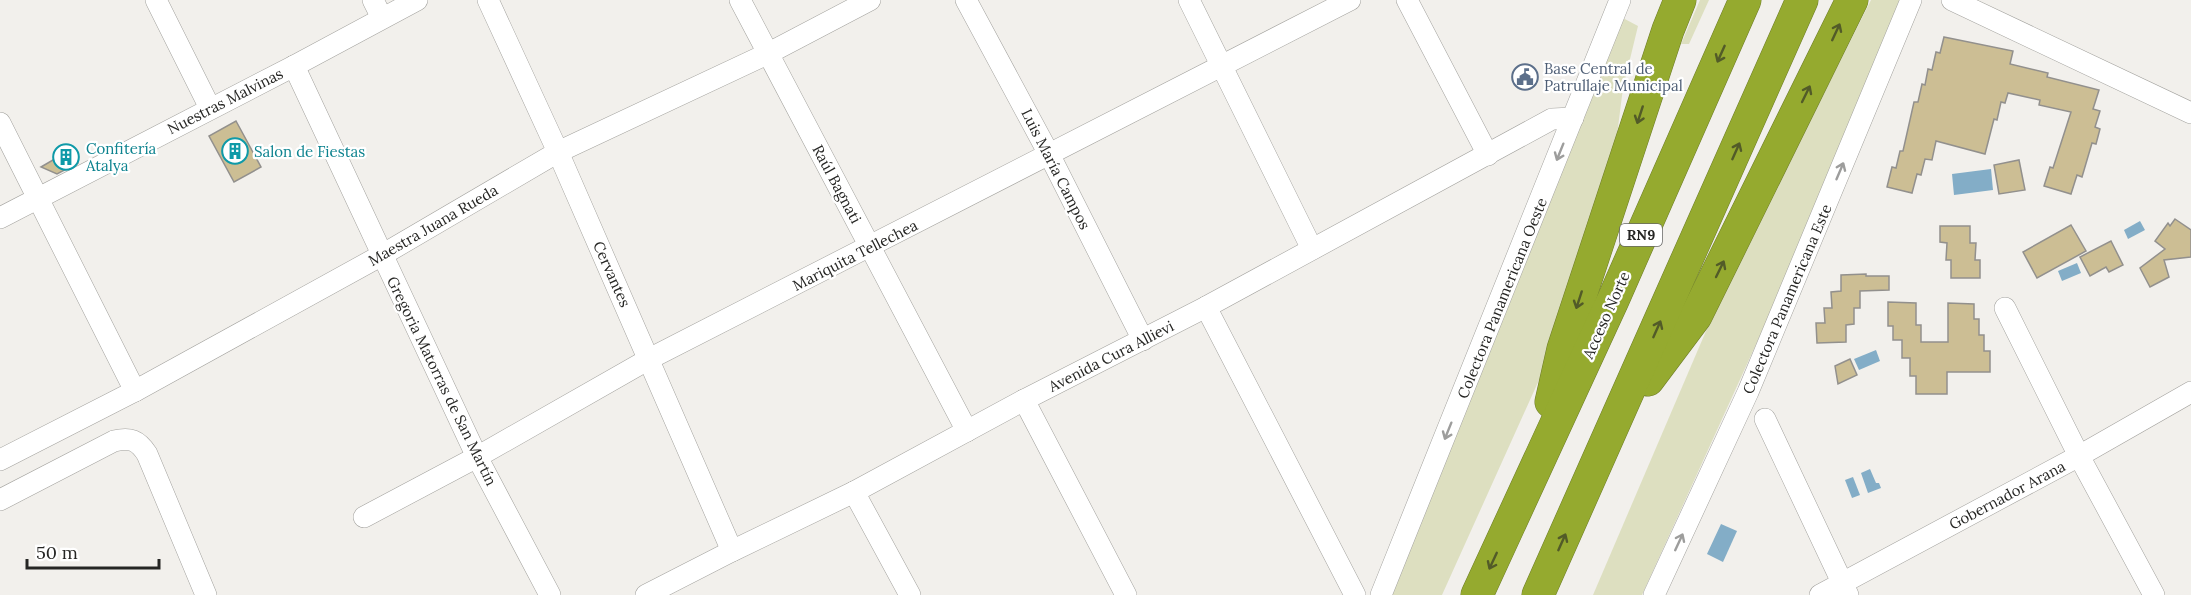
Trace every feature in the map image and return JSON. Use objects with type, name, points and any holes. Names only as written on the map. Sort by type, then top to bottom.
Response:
[{"type":"highway","points":[[1536,470],[1563,349],[1668,30],[1680,0]]},
{"type":"highway","name":"Acceso Norte","points":[[1478,595],[1745,0]]},
{"type":"highway","points":[[1538,595],[1802,0]]},
{"type":"highway","points":[[1616,421],[1696,316],[1852,0]]},
{"type":"street","points":[[156,0],[210,108]]},
{"type":"street","name":"Nuestras Malvinas","points":[[0,218],[294,66],[377,9],[417,0]]},
{"type":"street","name":"Cervantes","points":[[488,0],[558,152],[732,550]]},
{"type":"street","name":"Raúl Bagnati","points":[[740,0],[967,431]]},
{"type":"street","name":"Maestra Juana Rueda","points":[[0,460],[135,391],[382,255],[558,152],[769,53],[870,0]]},
{"type":"street","name":"Luis María Campos","points":[[966,0],[1050,156],[1143,340]]},
{"type":"street","points":[[1189,0],[1312,249]]},
{"type":"street","name":"Mariquita Tellechea","points":[[364,517],[477,457],[649,359],[1050,156],[1350,0]]},
{"type":"street","points":[[1407,0],[1488,155]]},
{"type":"street","points":[[1600,0],[1616,9]]},
{"type":"street","name":"Colectora Panamericana Este","points":[[1654,595],[1748,392],[1911,0]]},
{"type":"street","points":[[1952,0],[2191,113]]},
{"type":"street","name":"Colectora Panamericana Oeste","points":[[1381,595],[1616,9]]},
{"type":"street","name":"Gregoria Matorras de San Martín","points":[[294,66],[477,457],[550,595]]},
{"type":"street","name":"Avenida Cura Allievi","points":[[646,595],[732,550],[854,492],[1024,400],[1206,307],[1552,119],[1573,118]]},
{"type":"street","points":[[0,123],[135,391]]},
{"type":"street","points":[[1206,307],[1355,595]]},
{"type":"street","points":[[2005,308],[2079,456],[2154,595]]},
{"type":"street","name":"Gobernador Arana","points":[[1820,595],[1846,589],[2191,392]]},
{"type":"street","points":[[1024,400],[1126,595]]},
{"type":"street","points":[[1765,419],[1846,589]]},
{"type":"street","points":[[0,500],[114,441],[133,439],[141,444],[147,454],[202,593]]},
{"type":"street","points":[[854,492],[910,595]]},
{"type":"green space","points":[[1700,0],[1709,0],[1689,44],[1681,44]]},
{"type":"green space","points":[[1871,0],[1900,0],[1778,296],[1642,595],[1593,595],[1715,310]]},
{"type":"green space","points":[[1621,17],[1638,26],[1623,88],[1616,143],[1567,318],[1442,595],[1388,595]]},
{"type":"water","points":[[1991,169],[1993,190],[1954,195],[1952,174]]},
{"type":"water","points":[[2140,221],[2145,230],[2128,239],[2124,230]]},
{"type":"water","points":[[2077,263],[2081,273],[2062,281],[2058,271]]},
{"type":"water","points":[[1876,350],[1880,361],[1859,370],[1854,359]]},
{"type":"water","points":[[1870,469],[1876,483],[1879,483],[1881,488],[1868,493],[1861,473]]},
{"type":"water","points":[[1853,477],[1860,495],[1852,498],[1845,480]]},
{"type":"water","points":[[1721,524],[1737,531],[1723,562],[1707,554]]},
{"type":"building","points":[[1944,37],[2013,51],[2010,64],[2048,73],[2047,77],[2099,90],[2093,109],[2100,111],[2095,127],[2100,129],[2096,144],[2092,143],[2082,177],[2077,175],[2071,194],[2044,186],[2050,167],[2053,168],[2071,112],[2039,105],[2040,100],[2008,93],[2005,103],[2001,102],[1997,120],[1994,119],[1985,154],[1936,141],[1932,160],[1925,159],[1921,175],[1917,174],[1912,193],[1887,187],[1892,167],[1896,168],[1900,151],[1903,151],[1914,102],[1918,102],[1928,69],[1932,70],[1936,52],[1940,53]]},
{"type":"building","name":"Salon de Fiestas","points":[[236,121],[261,167],[234,182],[209,136]]},
{"type":"building","name":"Confitería Atalya","points":[[70,150],[78,163],[57,174],[41,167]]},
{"type":"building","points":[[2019,160],[2025,190],[1999,194],[1994,165]]},
{"type":"building","points":[[2175,219],[2191,230],[2191,257],[2164,260],[2169,277],[2150,287],[2140,268],[2165,249],[2155,241],[2168,223],[2170,226]]},
{"type":"building","points":[[2071,225],[2086,251],[2037,278],[2023,252]]},
{"type":"building","points":[[1940,226],[1970,226],[1970,243],[1976,243],[1975,260],[1980,260],[1980,278],[1951,278],[1951,260],[1946,260],[1947,243],[1940,242]]},
{"type":"building","points":[[2111,241],[2123,265],[2109,272],[2106,267],[2090,276],[2080,257]]},
{"type":"building","points":[[1866,274],[1866,276],[1889,276],[1889,290],[1860,291],[1860,308],[1854,308],[1854,324],[1846,325],[1846,342],[1817,343],[1816,323],[1825,323],[1824,308],[1832,308],[1831,292],[1841,291],[1841,275]]},
{"type":"building","points":[[1888,302],[1916,303],[1916,325],[1921,325],[1921,342],[1948,342],[1948,303],[1974,304],[1974,319],[1979,319],[1979,335],[1984,335],[1984,351],[1990,351],[1990,372],[1947,372],[1947,394],[1916,394],[1916,376],[1910,376],[1910,358],[1902,358],[1902,340],[1893,340],[1893,326],[1888,326]]},
{"type":"building","points":[[1850,359],[1857,375],[1838,384],[1835,366]]},
{"type":"place","name":"Base Central de Patrullaje Municipal","points":[[1525,77]]},
{"type":"place","name":"Salon de Fiestas","points":[[235,151]]},
{"type":"place","name":"Confitería Atalya","points":[[66,157]]}]
